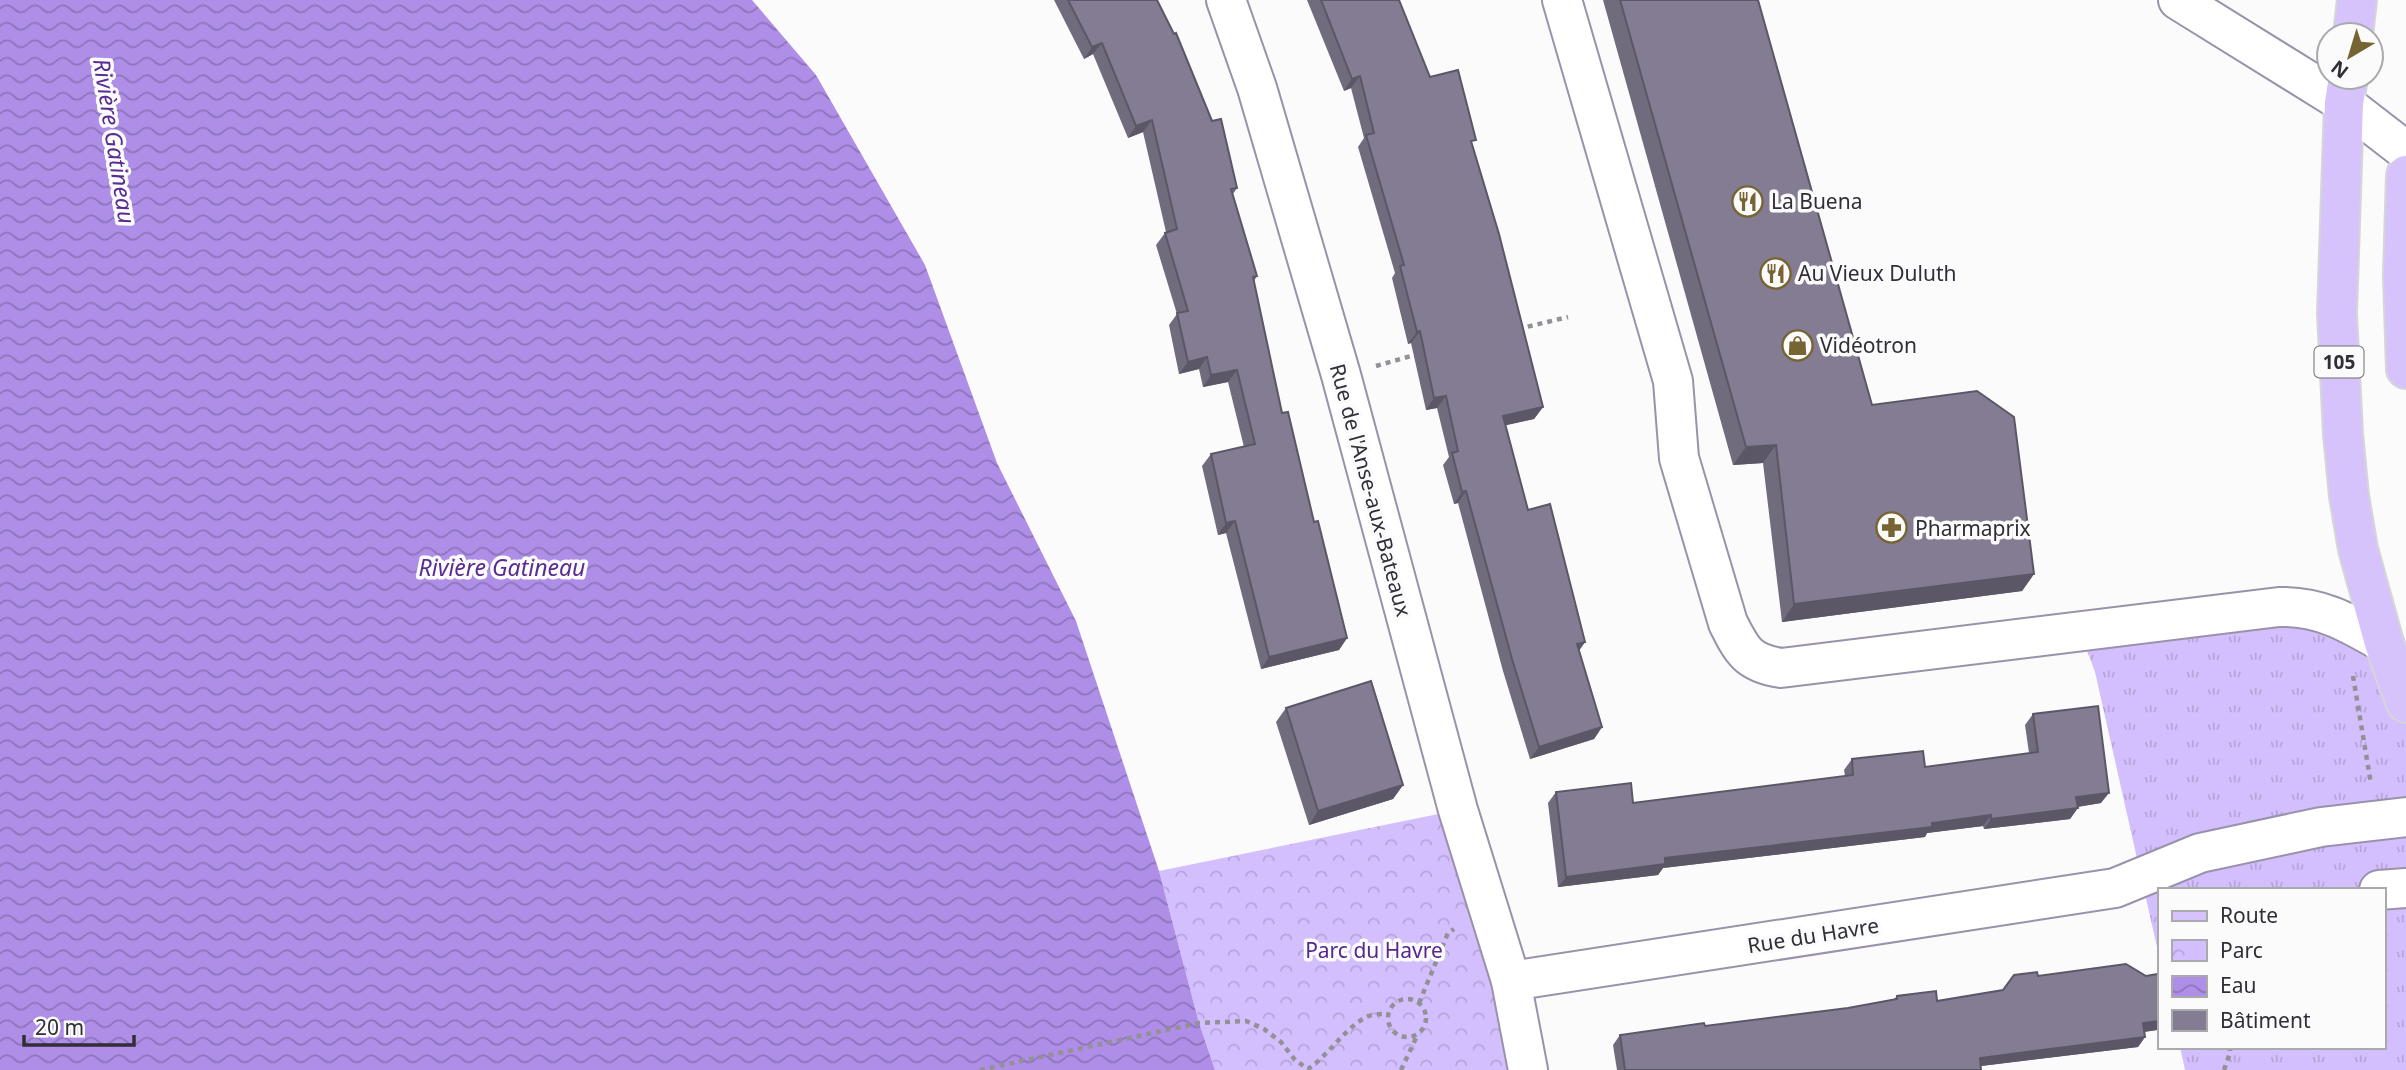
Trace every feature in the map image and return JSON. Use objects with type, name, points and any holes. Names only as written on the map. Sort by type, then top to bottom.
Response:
[{"type":"main road","points":[[2355,21],[2357,0]]},
{"type":"main road","name":"105","points":[[2346,91],[2337,313],[2348,496],[2357,549],[2384,643],[2406,703]]},
{"type":"main road","points":[[2406,174],[2403,276],[2406,369]]},
{"type":"street","name":"Rue de l'Anse-aux-Bateaux","points":[[1226,0],[1257,88],[1341,375],[1455,797],[1511,981],[1528,1070]]},
{"type":"street","points":[[1562,0],[1674,381],[1679,458],[1728,623],[1741,649],[1763,665],[1781,668],[2279,607],[2301,607],[2343,620],[2384,643]]},
{"type":"street","points":[[2178,0],[2315,73]]},
{"type":"street","points":[[2347,91],[2406,150]]},
{"type":"street","name":"Rue du Havre","points":[[1511,981],[2115,888],[2200,853],[2321,827],[2406,817]]},
{"type":"street","name":"Rue du Havre","points":[[2115,888],[2158,896]]},
{"type":"street","points":[[2385,890],[2406,888]]},
{"type":"path","points":[[1514,330],[1568,317]]},
{"type":"path","points":[[1341,375],[1419,354]]},
{"type":"path","points":[[1419,1003],[1448,933],[1487,907]]},
{"type":"path","points":[[1401,1070],[1426,1022],[1424,1008],[1419,1003],[1400,1000],[1394,1003],[1388,1014],[1388,1025],[1399,1036],[1418,1035]]},
{"type":"path","points":[[980,1070],[1199,1023],[1246,1021],[1264,1029],[1281,1042],[1295,1060],[1308,1069],[1367,1016],[1388,1014]]},
{"type":"path","points":[[2224,1070],[2230,1049]]},
{"type":"green space","points":[[2343,620],[2406,703],[2406,1070],[2185,1070],[2180,1049],[2385,1049],[2385,888],[2158,888],[2158,952],[2095,672],[2080,632]]},
{"type":"green space","name":"Parc du Havre","points":[[1458,810],[1528,1070],[1215,1070],[1199,1023],[1159,871]]},
{"type":"water","name":"Rivière Gatineau","points":[[0,0],[752,0],[816,75],[925,265],[997,463],[1076,621],[1159,871],[1199,1023],[1215,1070],[0,1070]]},
{"type":"building","points":[[1068,0],[1157,0],[1174,34],[1176,33],[1212,121],[1221,119],[1237,188],[1231,189],[1257,276],[1253,277],[1282,413],[1288,412],[1314,522],[1318,521],[1347,638],[1269,657],[1235,521],[1226,523],[1211,454],[1255,444],[1237,370],[1211,375],[1207,357],[1188,362],[1177,313],[1188,311],[1165,233],[1177,229],[1152,120],[1136,126],[1102,43],[1092,47]]},
{"type":"building","points":[[1321,0],[1399,0],[1430,77],[1458,70],[1476,140],[1471,141],[1499,234],[1543,407],[1503,416],[1528,510],[1550,504],[1585,642],[1577,644],[1602,727],[1539,747],[1466,491],[1462,492],[1452,453],[1458,451],[1446,396],[1434,398],[1420,331],[1417,332],[1400,266],[1404,265],[1366,135],[1374,133],[1360,76],[1352,79]]},
{"type":"building","points":[[1620,0],[1758,0],[1872,405],[1977,391],[2014,417],[2034,574],[1794,604],[1776,445],[1746,447]]},
{"type":"building","points":[[1371,681],[1403,785],[1318,811],[1286,708]]},
{"type":"building","points":[[2098,706],[2109,793],[2076,797],[2078,808],[1991,819],[1991,815],[1932,823],[1932,827],[1665,858],[1665,864],[1566,877],[1556,792],[1631,783],[1633,803],[1853,775],[1852,759],[1923,751],[1925,767],[2038,752],[2033,714]]},
{"type":"building","points":[[2126,964],[2146,976],[2158,974],[2158,1021],[2143,1023],[2145,1037],[1980,1058],[1981,1070],[1625,1070],[1620,1035],[1848,1008],[1897,999],[1897,996],[1936,991],[1937,1001],[2003,990],[2014,975],[2037,972],[2038,976]]},
{"type":"place","name":"La Buena","points":[[1748,201]]},
{"type":"place","name":"Au Vieux Duluth","points":[[1775,273]]},
{"type":"place","name":"Vidéotron","points":[[1797,345]]},
{"type":"place","name":"Pharmaprix","points":[[1892,528]]}]
